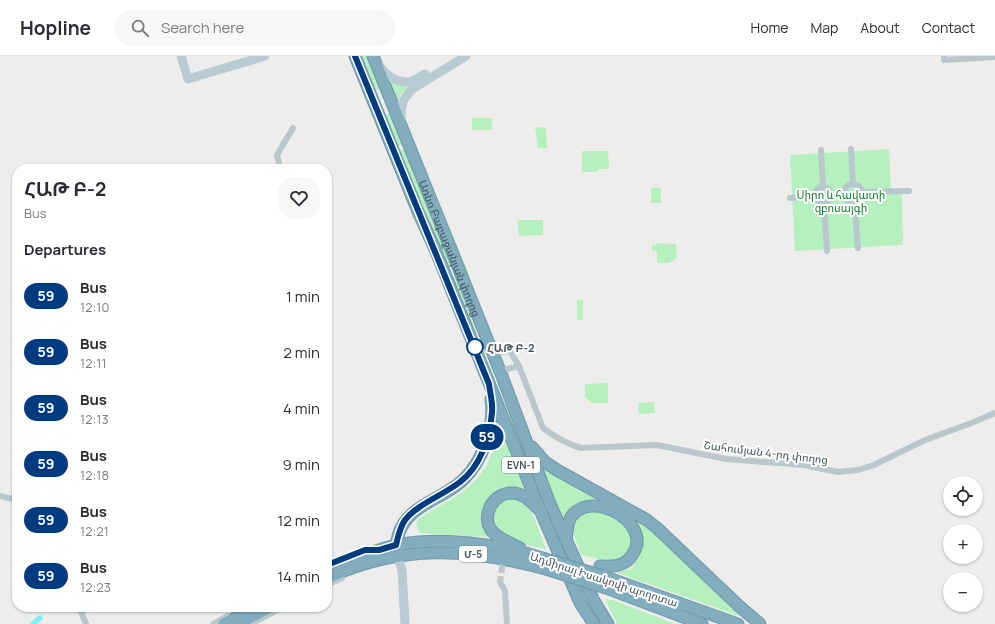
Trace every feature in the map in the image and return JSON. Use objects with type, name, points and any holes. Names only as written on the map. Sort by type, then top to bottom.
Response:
[{"type":"highway","name":"Առնո Բաբաջանյան փողոց","points":[[355,56],[489,384]]},
{"type":"highway","name":"Առնո Բաբաջանյան փողոց","points":[[373,57],[493,353],[526,440]]},
{"type":"highway","points":[[435,249],[440,254],[448,273],[458,269]]},
{"type":"highway","points":[[397,550],[400,530],[404,521],[411,513],[461,482],[476,464],[482,453],[493,410],[489,384]]},
{"type":"highway","name":"EVN-1","points":[[489,384],[539,509],[580,603],[594,624]]},
{"type":"highway","points":[[526,440],[545,462],[647,520],[661,531],[739,606],[760,624]]},
{"type":"highway","name":"EVN-1","points":[[526,440],[566,542],[592,599],[608,624]]},
{"type":"highway","points":[[540,557],[495,534],[490,526],[487,516],[492,503],[500,496],[509,493],[521,495],[531,501],[539,509],[550,504]]},
{"type":"highway","points":[[566,542],[571,517],[579,510],[590,506],[602,506],[623,517],[632,526],[637,535],[636,548],[632,557],[623,564],[601,571]]},
{"type":"highway","name":"Ադմիրալ Իսակովի պողոտա","points":[[332,576],[382,559],[397,550],[420,542],[460,543],[514,550],[575,568],[601,571],[738,624]]},
{"type":"highway","name":"Ադմիրալ Իսակովի պողոտա","points":[[332,569],[379,550],[453,552],[502,564],[546,569],[606,588],[699,623]]},
{"type":"highway","points":[[224,624],[246,612]]},
{"type":"highway","points":[[238,624],[261,612]]},
{"type":"main road","points":[[181,56],[188,79],[265,56]]},
{"type":"main road","points":[[373,57],[383,71],[390,77],[408,82],[429,73],[458,56]]},
{"type":"main road","points":[[401,125],[401,106],[405,97],[414,88],[466,56]]},
{"type":"main road","points":[[397,550],[402,570],[405,624]]},
{"type":"street","points":[[944,56],[944,60],[995,57]]},
{"type":"street","points":[[279,164],[277,155],[293,128]]},
{"type":"street","points":[[851,149],[853,184]]},
{"type":"street","points":[[821,150],[823,187]]},
{"type":"street","points":[[853,184],[859,187],[862,192],[860,199],[854,202],[847,200],[844,194],[846,187],[853,184]]},
{"type":"street","points":[[815,196],[817,190],[823,187],[829,189],[832,194]]},
{"type":"street","points":[[862,192],[910,191]]},
{"type":"street","points":[[832,194],[844,194]]},
{"type":"street","points":[[815,196],[818,201],[824,203],[830,200],[832,194]]},
{"type":"street","points":[[790,198],[815,196]]},
{"type":"street","points":[[854,202],[858,248]]},
{"type":"street","points":[[824,203],[827,251]]},
{"type":"street","name":"Շահումյան 4-րդ փողոց","points":[[493,353],[510,351],[519,366],[543,428],[559,439],[581,448],[657,445],[726,459],[804,465],[838,472],[858,470],[874,465],[925,440],[995,413]]},
{"type":"street","points":[[500,371],[519,366]]},
{"type":"street","points":[[0,496],[12,499]]},
{"type":"street","points":[[332,563],[365,550],[379,550]]},
{"type":"street","points":[[332,583],[347,576],[361,566]]},
{"type":"street","points":[[500,582],[505,591],[507,624]]},
{"type":"street","points":[[81,612],[86,624]]},
{"type":"street","points":[[213,624],[235,612]]},
{"type":"street","points":[[251,624],[274,612]]},
{"type":"green space","points":[[361,56],[368,56],[380,88],[379,90],[374,90]]},
{"type":"green space","points":[[388,81],[398,85],[412,86],[401,94],[397,104]]},
{"type":"green space","points":[[388,113],[391,114],[403,145],[397,147],[385,116]]},
{"type":"green space","points":[[472,118],[492,118],[492,130],[472,130]]},
{"type":"green space","points":[[535,127],[546,128],[547,148],[538,148]]},
{"type":"green space","points":[[405,149],[452,267],[449,268],[430,229],[399,151]]},
{"type":"green space","name":"Սիրո և հավատի զբոսայգի","points":[[889,149],[891,192],[902,193],[903,245],[795,251],[790,155]]},
{"type":"green space","points":[[582,151],[608,151],[609,169],[599,169],[597,172],[582,172]]},
{"type":"green space","points":[[651,188],[661,188],[661,203],[651,203]]},
{"type":"green space","points":[[438,206],[444,214],[469,274],[471,286]]},
{"type":"green space","points":[[518,220],[543,220],[543,235],[519,236]]},
{"type":"green space","points":[[656,243],[676,244],[677,258],[669,263],[657,263],[657,251],[652,251],[652,245],[656,245]]},
{"type":"green space","points":[[450,278],[456,278],[479,340],[475,342]]},
{"type":"green space","points":[[577,300],[583,300],[583,320],[577,320]]},
{"type":"green space","points":[[481,344],[545,503],[543,504],[477,345]]},
{"type":"green space","points":[[608,383],[608,403],[592,403],[585,397],[585,384]]},
{"type":"green space","points":[[654,402],[655,413],[639,414],[638,403]]},
{"type":"green space","points":[[497,427],[499,427],[527,493],[493,497],[490,535],[487,537],[420,533],[416,525],[418,519],[468,487],[483,470],[492,452]]},
{"type":"green space","points":[[544,467],[600,500],[599,502],[564,522],[542,468]]},
{"type":"green space","points":[[517,497],[532,514],[546,549],[510,539],[497,529],[493,520],[496,506],[504,499]]},
{"type":"green space","points":[[597,510],[615,517],[628,529],[632,545],[630,551],[623,560],[601,562],[599,559],[581,555],[573,532],[578,517]]},
{"type":"green space","points":[[626,516],[633,518],[652,530],[740,614],[740,616],[615,572],[631,568],[635,565],[642,550],[642,534],[635,524]]},
{"type":"green space","points":[[605,599],[613,600],[675,624],[617,624]]},
{"type":"waterway","points":[[33,624],[40,618]]},
{"type":"tunnel","points":[[500,582],[502,568]]},
{"type":"bus line","name":"59","points":[[332,563],[365,550],[379,550],[396,545],[404,521],[411,513],[461,482],[472,471],[482,453],[493,410],[489,384],[355,56]]},
{"type":"place","name":"ՀԱԹ Բ-2","points":[[475,347]]}]
